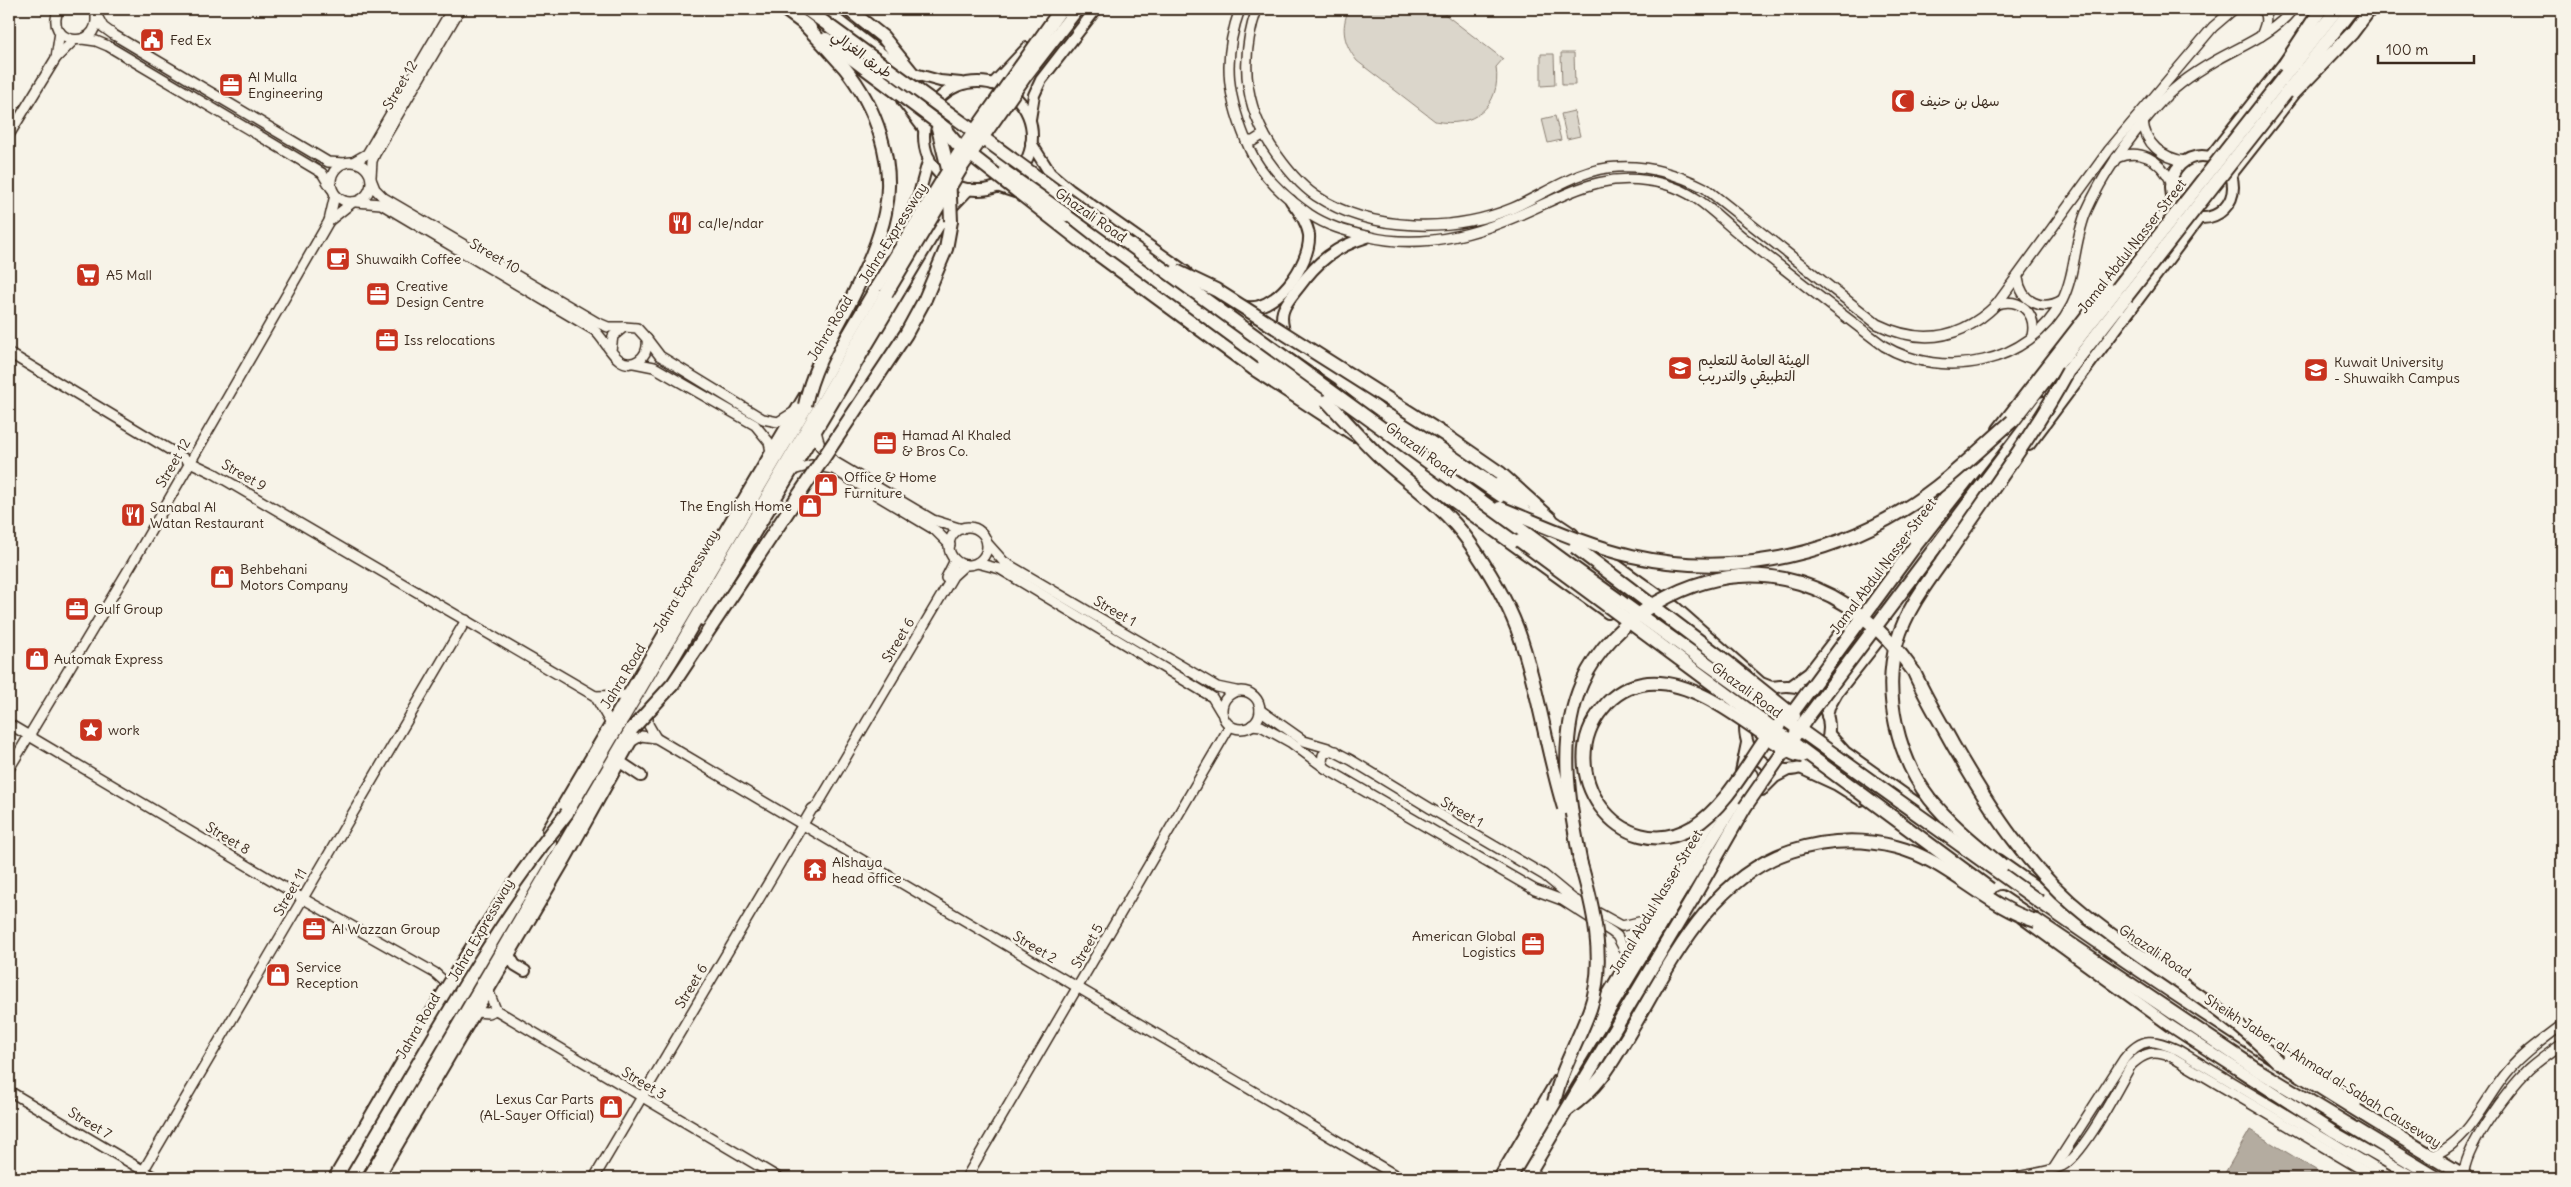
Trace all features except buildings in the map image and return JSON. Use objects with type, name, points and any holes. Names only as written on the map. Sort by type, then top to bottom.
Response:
[{"type":"highway","name":"Ghazali Road","points":[[784,9],[941,125],[1327,401],[2036,921]]},
{"type":"highway","name":"Ghazali Road","points":[[806,9],[1482,501],[2040,902]]},
{"type":"highway","points":[[632,729],[672,684],[906,334],[936,275],[946,249],[951,221],[951,189],[946,157],[937,123],[925,95],[900,56],[883,37],[848,9]]},
{"type":"highway","name":"Jahra Expressway","points":[[352,1178],[567,813],[800,408],[958,155],[1061,9]]},
{"type":"highway","name":"Jahra Expressway","points":[[369,1178],[963,165],[1026,75],[1077,9]]},
{"type":"highway","points":[[2262,115],[2321,9]]},
{"type":"highway","name":"Jamal Abdul Nasser Street","points":[[1526,1178],[1769,772],[1861,644],[2262,115],[2337,9]]},
{"type":"highway","name":"Jamal Abdul Nasser Street","points":[[1507,1178],[1670,907],[1785,722],[1915,546],[2012,422],[2262,115],[2352,9]]},
{"type":"highway","points":[[2262,115],[2313,75],[2370,9]]},
{"type":"highway","points":[[800,408],[816,365],[856,288],[881,230],[886,211],[888,174],[880,135],[874,117],[861,92],[845,68],[803,23]]},
{"type":"highway","points":[[941,125],[957,144],[1012,187],[1254,369],[1408,469]]},
{"type":"highway","points":[[1160,265],[1216,290],[1445,435],[1500,473],[1551,519]]},
{"type":"highway","points":[[2040,902],[2032,892],[1948,820],[1920,786],[1905,752],[1895,719],[1892,696],[1893,664],[1896,643],[1916,601],[2047,410],[2068,371]]},
{"type":"highway","points":[[1342,381],[1397,425],[1575,547],[1727,662],[1812,730],[1821,746]]},
{"type":"highway","points":[[1327,401],[1382,458],[1424,493],[1452,520],[1467,538],[1493,579],[1516,627],[1527,660],[1546,742],[1581,865]]},
{"type":"highway","points":[[1482,501],[1600,547],[1633,556],[1666,562],[1708,565],[1777,558],[1832,544],[1863,531],[1903,510],[1937,486],[2012,422]]},
{"type":"highway","points":[[1554,1102],[1565,1063],[1591,1006],[1597,976],[1596,936],[1569,802],[1567,742],[1572,713],[1582,683],[1598,656],[1617,632],[1646,608],[1678,591],[1724,576],[1760,575],[1792,581],[1818,590],[1845,603],[1882,633],[1914,672],[1998,820],[2058,891],[2088,918],[2182,982],[2260,1043],[2278,1062]]},
{"type":"highway","points":[[1785,722],[1772,732],[1767,737],[1713,809],[1693,827],[1678,833],[1664,836],[1649,835],[1620,825],[1595,801],[1587,782],[1584,748],[1585,739],[1594,719],[1606,704],[1620,692],[1648,683],[1676,685],[1692,690],[1754,727],[1764,734],[1771,739],[1778,744],[1790,752],[1799,756],[1810,756]]},
{"type":"highway","points":[[335,1178],[492,914],[528,862],[567,813]]},
{"type":"highway","points":[[1568,1109],[1587,1095],[1606,1072],[1686,938],[1709,908],[1752,870],[1780,855],[1835,842],[1867,842],[1897,847],[1936,864],[2013,913],[2036,921],[2250,1064],[2436,1178]]},
{"type":"highway","name":"Sheikh Jaber al-Ahmad al-Sabah Causeway","points":[[2040,902],[2144,975],[2278,1062],[2466,1175]]},
{"type":"main road","name":"طريق الغزالي","points":[[776,9],[902,100],[924,130]]},
{"type":"main road","name":"طريق الغزالي","points":[[823,9],[904,72],[940,82],[964,83]]},
{"type":"main road","points":[[993,84],[1017,61],[1056,9]]},
{"type":"main road","points":[[1030,120],[1019,100],[1007,90],[993,84],[979,82],[964,83],[950,90],[937,100],[928,114],[924,130],[924,144],[928,158],[945,178],[969,189],[997,186],[1007,181],[1020,169],[1026,160],[1032,143],[1030,120],[1034,94],[1040,80],[1096,9]]},
{"type":"main road","points":[[2210,157],[2326,9]]},
{"type":"main road","points":[[2231,175],[2361,9]]},
{"type":"main road","name":"Ghazali Road","points":[[1032,143],[1050,173],[1070,190],[1299,353],[1551,519],[1675,607],[1761,683],[1771,687],[1786,686]]},
{"type":"main road","points":[[2201,156],[2210,157],[2219,161],[2231,175],[2233,190],[2227,205],[2215,215],[2199,218],[2184,212],[2173,199],[2171,181],[2174,173],[2185,161],[2201,156]]},
{"type":"main road","name":"Jahra Road","points":[[344,1178],[771,452],[800,408],[899,240],[918,198],[928,158]]},
{"type":"main road","name":"Ghazali Road","points":[[997,186],[1035,201],[1732,704],[1740,716],[1744,729]]},
{"type":"main road","points":[[378,1178],[509,955],[648,711],[792,470],[947,212],[969,189]]},
{"type":"main road","points":[[2173,199],[2164,215],[1809,673],[1786,686],[1766,691],[1754,700],[1747,714],[1744,729],[1748,744],[1754,754],[1764,763],[1775,768],[1788,770],[1800,768],[1819,755],[1829,734],[1829,707],[1837,693],[1997,491],[2199,218]]},
{"type":"main road","points":[[1229,302],[1248,308],[1263,306],[1276,298],[1304,261],[1308,247],[1308,234],[1303,217],[1291,201]]},
{"type":"main road","points":[[1299,353],[1286,336],[1281,323],[1283,307],[1314,266],[1332,252],[1350,242],[1367,237]]},
{"type":"main road","points":[[1786,686],[1801,688],[1818,699],[1828,716]]},
{"type":"main road","name":"Ghazali Road","points":[[1829,734],[1845,752],[2128,951],[2466,1175],[2475,1178]]},
{"type":"main road","points":[[1499,1178],[1652,919],[1738,779],[1743,767],[1748,744]]},
{"type":"main road","points":[[620,762],[641,776]]},
{"type":"main road","points":[[1800,768],[1853,795],[2096,974],[2172,1027],[2334,1132],[2415,1178]]},
{"type":"main road","name":"Jamal Abdul Nasser Street","points":[[1518,1178],[1712,872],[1755,799],[1765,786],[1788,770]]},
{"type":"main road","points":[[509,955],[515,965],[525,971]]},
{"type":"street","points":[[48,9],[58,13],[60,32],[56,58]]},
{"type":"street","name":"Street 12","points":[[349,162],[367,154],[452,9]]},
{"type":"street","name":"Street 12","points":[[371,178],[372,161],[375,154],[460,9]]},
{"type":"street","points":[[831,9],[841,22]]},
{"type":"street","points":[[1240,9],[1231,33],[1227,58],[1231,99],[1246,141],[1262,171],[1291,201],[1319,221],[1342,231],[1367,237],[1390,242],[1416,243],[1462,234],[1504,222],[1569,191],[1598,181],[1631,179],[1664,184],[1697,197],[1735,231],[1884,346],[1900,356],[1924,362],[1966,364],[1998,356],[2032,336],[2047,322],[2062,300],[2067,288],[2082,222],[2094,195],[2116,158],[2144,121],[2182,82],[2261,36],[2293,9]]},
{"type":"street","points":[[1257,9],[1248,35],[1246,59],[1248,93],[1264,134],[1284,165],[1315,196],[1349,213],[1386,222],[1431,226],[1464,221],[1512,208],[1566,181],[1595,170],[1618,167],[1655,169],[1682,176],[1705,188],[1869,318],[1888,330],[1922,338],[1948,334],[1974,323],[1997,304],[2018,278],[2109,150],[2213,27],[2234,9]]},
{"type":"street","points":[[2261,36],[2266,24],[2266,14],[2262,9]]},
{"type":"street","points":[[2278,9],[2293,9]]},
{"type":"street","points":[[60,32],[78,39],[96,40],[108,46],[261,136],[322,173],[333,191],[346,202],[355,202],[366,196],[371,178],[364,166],[349,162],[328,162],[129,44],[103,27],[94,11]]},
{"type":"street","points":[[9,135],[56,58],[78,39],[94,30],[94,11]]},
{"type":"street","points":[[2144,121],[2150,143],[2169,158],[2185,161]]},
{"type":"street","points":[[1246,141],[1253,141],[1264,134]]},
{"type":"street","points":[[2116,158],[2133,152],[2140,154],[2161,167],[2171,181]]},
{"type":"street","points":[[333,191],[332,175],[340,165],[349,162]]},
{"type":"street","name":"Street 10","points":[[371,178],[376,189],[384,198],[462,249],[594,330],[611,350]]},
{"type":"street","name":"Street 12","points":[[9,769],[134,562],[329,221],[333,191]]},
{"type":"street","name":"Street 12","points":[[329,221],[355,202]]},
{"type":"street","name":"Street 10","points":[[355,202],[381,204],[596,322],[608,327],[624,327]]},
{"type":"street","points":[[1462,234],[1460,224],[1464,221]]},
{"type":"street","points":[[1416,243],[1422,237],[1420,228],[1417,225]]},
{"type":"street","points":[[2018,278],[2021,292],[2036,304],[2050,305],[2062,300]]},
{"type":"street","points":[[1997,304],[2012,302],[2025,308],[2033,321],[2032,336]]},
{"type":"street","points":[[771,452],[768,442],[756,425],[654,367],[619,360],[611,350],[613,336],[624,327],[637,328],[660,356],[763,418],[778,422],[786,419],[800,408]]},
{"type":"street","points":[[634,363],[645,354],[647,340]]},
{"type":"street","name":"Street 9","points":[[9,353],[190,462],[215,474],[594,696]]},
{"type":"street","points":[[792,470],[811,465],[833,469],[935,530],[950,545],[955,560],[964,565],[977,563],[985,554],[987,543],[984,537],[975,529],[962,529],[933,520],[835,462],[820,446],[816,431]]},
{"type":"street","points":[[950,545],[952,538],[962,529]]},
{"type":"street","name":"Street 1","points":[[987,543],[1004,562],[1217,687],[1236,691]]},
{"type":"street","name":"Street 6","points":[[812,809],[812,803],[955,560]]},
{"type":"street","name":"Street 1","points":[[977,563],[1000,569],[1212,697],[1221,712]]},
{"type":"street","name":"Street 6","points":[[594,1178],[802,825],[816,806],[953,576],[964,565]]},
{"type":"street","name":"Street 11","points":[[141,1174],[466,620]]},
{"type":"street","points":[[1252,725],[1260,710],[1254,696],[1247,692],[1236,691],[1225,699],[1221,712],[1230,726],[1241,729],[1252,725],[1261,726],[1290,742],[1325,768],[1535,890],[1562,900],[1617,936],[1629,958]]},
{"type":"street","points":[[611,724],[594,696],[628,695]]},
{"type":"street","name":"Street 1","points":[[1260,710],[1304,741],[1336,751],[1544,875],[1573,898],[1622,926]]},
{"type":"street","points":[[648,711],[648,724],[656,738]]},
{"type":"street","name":"Street 8","points":[[9,724],[302,898],[457,986]]},
{"type":"street","name":"Street 5","points":[[966,1178],[1079,988],[1230,726]]},
{"type":"street","points":[[631,742],[641,736],[656,738]]},
{"type":"street","name":"Street 2","points":[[656,738],[1400,1178]]},
{"type":"street","points":[[1325,768],[1322,762],[1323,755],[1329,751],[1336,751]]},
{"type":"street","points":[[1535,890],[1543,882],[1544,875]]},
{"type":"street","points":[[1617,936],[1624,931],[1622,926],[1634,925],[1652,919]]},
{"type":"street","points":[[476,1012],[488,1013],[496,1010],[488,990]]},
{"type":"street","name":"Street 3","points":[[496,1010],[779,1178]]},
{"type":"street","points":[[2436,1154],[2455,1142],[2507,1071],[2534,1046],[2562,1025]]},
{"type":"street","points":[[2054,1168],[2133,1047],[2142,1042],[2154,1041],[2178,1050],[2392,1178]]},
{"type":"street","points":[[2466,1175],[2469,1152],[2508,1093],[2528,1070],[2562,1044]]},
{"type":"street","points":[[2534,1046],[2544,1058]]},
{"type":"street","points":[[2013,1178],[2064,1164],[2079,1150],[2131,1065],[2141,1056],[2152,1052],[2172,1057],[2376,1178]]},
{"type":"street","name":"Street 7","points":[[9,1091],[141,1174],[156,1178]]},
{"type":"shaded area","points":[[1349,9],[1438,9],[1503,59],[1496,67],[1497,81],[1489,104],[1482,112],[1461,122],[1435,121],[1357,61],[1346,42],[1344,30]]},
{"type":"shaded area","points":[[1561,53],[1574,53],[1575,85],[1562,85]]},
{"type":"shaded area","points":[[1541,54],[1554,54],[1555,85],[1541,86]]},
{"type":"shaded area","points":[[1574,111],[1580,136],[1567,139],[1561,114]]},
{"type":"shaded area","points":[[1555,116],[1561,140],[1548,143],[1542,119]]},
{"type":"shaded area","points":[[2250,1130],[2329,1178],[2222,1178]]},
{"type":"place","name":"Fed Ex","points":[[152,40]]},
{"type":"place","name":"Al Mulla Engineering","points":[[231,85]]},
{"type":"place","name":"سهل بن حنيف","points":[[1903,101]]},
{"type":"place","name":"ca/le/ndar","points":[[680,223]]},
{"type":"place","name":"Shuwaikh Coffee","points":[[338,259]]},
{"type":"place","name":"A5 Mall","points":[[88,275]]},
{"type":"place","name":"Creative Design Centre","points":[[378,294]]},
{"type":"place","name":"Iss relocations","points":[[387,340]]},
{"type":"place","name":"الهيئة العامة للتعليم التطبيقي والتدريب","points":[[1680,368]]},
{"type":"place","name":"Kuwait University - Shuwaikh Campus","points":[[2316,370]]},
{"type":"place","name":"Hamad Al Khaled & Bros Co.","points":[[885,443]]},
{"type":"place","name":"Office & Home Furniture","points":[[826,485]]},
{"type":"place","name":"The English Home","points":[[810,506]]},
{"type":"place","name":"Sanabal Al Watan Restaurant","points":[[133,515]]},
{"type":"place","name":"Behbehani Motors Company","points":[[222,577]]},
{"type":"place","name":"Gulf Group","points":[[77,609]]},
{"type":"place","name":"Automak Express","points":[[37,659]]},
{"type":"place","name":"work","points":[[91,730]]},
{"type":"place","name":"Alshaya head office","points":[[815,870]]},
{"type":"place","name":"Al Wazzan Group","points":[[314,929]]},
{"type":"place","name":"American Global Logistics","points":[[1533,944]]},
{"type":"place","name":"Service Reception","points":[[278,975]]},
{"type":"place","name":"Lexus Car Parts (AL-Sayer Official)","points":[[611,1107]]}]
